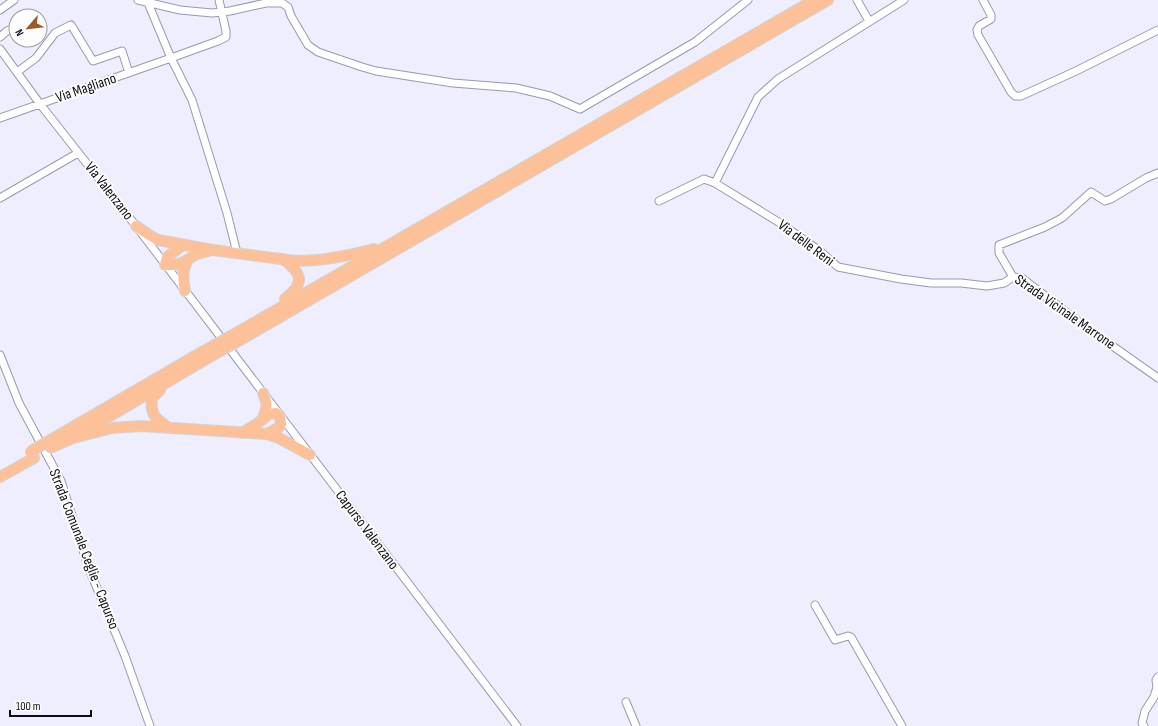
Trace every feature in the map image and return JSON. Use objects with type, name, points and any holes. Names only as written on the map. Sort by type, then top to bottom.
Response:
[{"type":"highway","points":[[254,322],[814,0]]},
{"type":"highway","points":[[0,477],[49,445],[828,0]]},
{"type":"highway","points":[[136,226],[149,236],[158,240],[213,250],[283,259],[310,261],[334,259],[388,246]]},
{"type":"highway","points":[[183,244],[167,257],[165,265],[173,266],[187,261],[194,256],[213,250]]},
{"type":"highway","points":[[240,336],[254,322],[285,300],[297,289],[300,282],[298,274],[294,267],[283,259]]},
{"type":"highway","points":[[185,291],[183,270],[187,261]]},
{"type":"highway","points":[[167,427],[154,417],[151,407],[152,398],[158,391],[193,369],[202,358]]},
{"type":"highway","points":[[73,438],[202,358]]},
{"type":"highway","points":[[263,393],[267,401],[267,409],[263,418]]},
{"type":"highway","points":[[242,433],[269,414],[276,413],[280,416],[281,424],[278,428],[267,434]]},
{"type":"highway","points":[[49,445],[112,428],[167,427],[267,434],[278,438],[310,455]]},
{"type":"highway","points":[[0,469],[32,455]]},
{"type":"street","points":[[0,10],[14,0]]},
{"type":"street","points":[[138,0],[180,10],[212,13],[266,3],[282,3],[288,7],[291,16],[308,45],[313,50],[325,55],[376,71],[454,83],[516,88],[550,96],[580,109],[695,42],[748,0]]},
{"type":"street","points":[[219,0],[222,12]]},
{"type":"street","points":[[659,201],[704,179],[715,183],[758,97],[778,79],[904,0]]},
{"type":"street","points":[[983,0],[991,15],[991,20],[980,26],[977,30],[978,35],[1011,92],[1015,96],[1021,96],[1076,71],[1158,30]]},
{"type":"street","points":[[148,3],[171,58],[192,100],[227,213],[237,253]]},
{"type":"street","points":[[859,3],[869,21]]},
{"type":"street","name":"Via Magliano","points":[[0,118],[218,41],[226,37],[222,12]]},
{"type":"street","points":[[17,72],[36,58],[55,33],[71,25],[93,61],[122,51],[130,73]]},
{"type":"street","points":[[0,37],[8,31]]},
{"type":"street","name":"Via Valenzano","points":[[0,49],[40,104],[136,226],[217,334]]},
{"type":"street","points":[[0,198],[78,153]]},
{"type":"street","name":"Strada Vicinale Marrone","points":[[1158,173],[1105,201],[1091,192],[1062,218],[1045,227],[999,245],[999,253],[1013,277],[1022,278],[1158,378]]},
{"type":"street","name":"Via delle Reni","points":[[715,183],[780,223],[820,251],[838,267],[931,283],[961,283],[987,286],[1004,283],[1013,277]]},
{"type":"street","name":"Capurso Valenzano","points":[[217,334],[517,726]]},
{"type":"street","name":"Strada Comunale Ceglie - Capurso","points":[[0,355],[19,404],[61,481],[89,569],[125,656],[150,726]]},
{"type":"street","points":[[815,605],[835,640],[848,636],[851,637],[902,726]]},
{"type":"street","points":[[1144,726],[1142,723],[1145,711],[1154,698],[1157,687],[1156,680],[1158,677]]},
{"type":"street","points":[[626,702],[636,726]]}]
